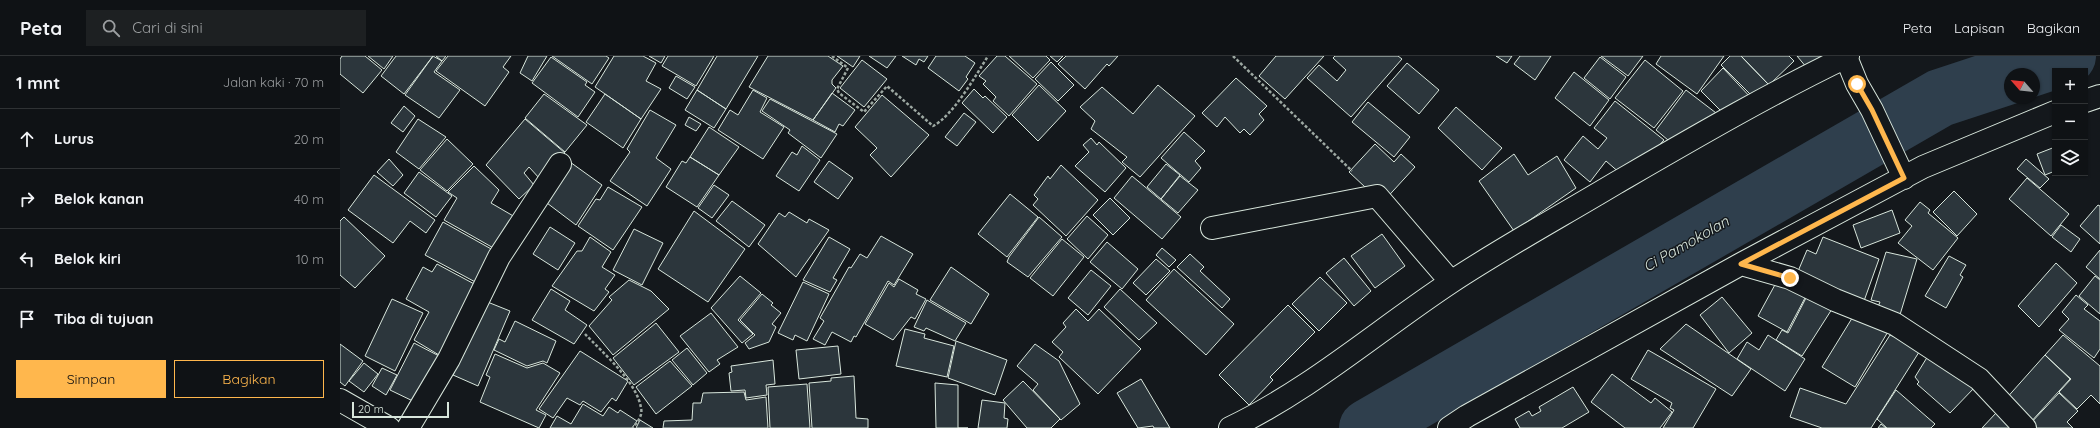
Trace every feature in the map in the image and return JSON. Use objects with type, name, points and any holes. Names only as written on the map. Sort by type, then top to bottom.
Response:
[{"type":"street","points":[[1230,428],[1255,416],[1336,364],[1451,282],[1683,144],[1847,56],[1857,84],[1872,110],[1904,178]]},
{"type":"street","points":[[2088,100],[2100,96]]},
{"type":"street","points":[[1449,428],[1467,416],[1741,264],[1930,164],[2052,113]]},
{"type":"street","points":[[408,428],[449,359],[499,257],[560,164]]},
{"type":"street","points":[[1212,228],[1377,196],[1451,282]]},
{"type":"street","points":[[1741,264],[1790,278],[1835,300],[1895,324],[1979,379],[2025,428]]},
{"type":"street","points":[[340,400],[389,428]]},
{"type":"path","points":[[832,56],[848,68],[837,89],[864,112],[887,86],[933,126],[940,123],[963,94],[988,56]]},
{"type":"path","points":[[1234,56],[1377,196]]},
{"type":"path","points":[[585,334],[629,381],[642,409],[640,418],[633,428]]},
{"type":"building","points":[[342,56],[365,56],[382,70],[363,93],[340,74],[340,59]]},
{"type":"building","points":[[368,56],[393,56],[384,69]]},
{"type":"building","points":[[396,56],[433,56],[404,94],[381,76]]},
{"type":"building","points":[[433,56],[442,61],[434,72],[460,90],[439,118],[405,95]]},
{"type":"building","points":[[436,56],[446,56],[442,61]]},
{"type":"building","points":[[448,56],[511,56],[503,67],[509,72],[485,106],[436,71]]},
{"type":"building","points":[[528,56],[547,56],[532,81],[520,73]]},
{"type":"building","points":[[552,56],[606,56],[609,58],[592,84]]},
{"type":"building","points":[[614,56],[643,56],[656,63],[646,81],[661,89],[641,119],[595,87]]},
{"type":"building","points":[[649,56],[665,56],[661,63]]},
{"type":"building","points":[[668,56],[714,56],[696,86],[662,66]]},
{"type":"building","points":[[717,56],[758,56],[726,109],[697,90]]},
{"type":"building","points":[[768,56],[828,56],[843,66],[832,80],[832,84],[836,88],[813,120],[749,87]]},
{"type":"building","points":[[837,56],[860,56],[853,67]]},
{"type":"building","points":[[869,56],[896,56],[887,68]]},
{"type":"building","points":[[902,56],[928,56],[924,62],[919,59],[916,65]]},
{"type":"building","points":[[936,56],[965,56],[975,63],[966,77],[968,79],[959,91],[928,68]]},
{"type":"building","points":[[997,56],[1005,56],[1037,84],[1009,116],[993,101],[996,97],[983,84],[986,81],[979,76]]},
{"type":"building","points":[[1009,56],[1046,56],[1050,60],[1033,78]]},
{"type":"building","points":[[1050,56],[1063,56],[1057,62]]},
{"type":"building","points":[[1066,56],[1118,56],[1109,66],[1107,64],[1085,89],[1058,64]]},
{"type":"building","points":[[1276,56],[1324,56],[1285,99],[1259,76]]},
{"type":"building","points":[[1335,56],[1398,56],[1402,59],[1351,117],[1307,78],[1319,65],[1337,81],[1346,70],[1333,58]]},
{"type":"building","points":[[1496,56],[1512,56],[1507,63]]},
{"type":"building","points":[[1520,56],[1551,56],[1535,80],[1514,64]]},
{"type":"building","points":[[1601,56],[1643,56],[1628,76]]},
{"type":"building","points":[[1661,56],[1724,56],[1697,94],[1656,64]]},
{"type":"building","points":[[1730,56],[1741,56],[1768,84],[1754,98],[1721,65]]},
{"type":"building","points":[[1741,56],[1789,56],[1794,61],[1769,85]]},
{"type":"building","points":[[1797,56],[1821,56],[1807,68]]},
{"type":"building","points":[[551,57],[587,82],[585,85],[595,92],[578,117],[532,83]]},
{"type":"building","points":[[1600,57],[1626,77],[1610,99],[1584,78]]},
{"type":"building","points":[[862,60],[887,79],[864,107],[840,88]]},
{"type":"building","points":[[1645,60],[1683,91],[1654,128],[1615,98]]},
{"type":"building","points":[[1051,62],[1074,85],[1058,101],[1035,79]]},
{"type":"building","points":[[1407,63],[1439,90],[1419,114],[1387,86]]},
{"type":"building","points":[[1723,68],[1753,100],[1726,116],[1701,91]]},
{"type":"building","points":[[1574,72],[1609,100],[1590,126],[1555,98]]},
{"type":"building","points":[[676,76],[695,87],[687,99],[669,88]]},
{"type":"building","points":[[1236,78],[1267,106],[1259,114],[1264,120],[1250,135],[1244,129],[1240,133],[1225,117],[1217,127],[1202,113]]},
{"type":"building","points":[[1039,85],[1066,111],[1038,141],[1012,115]]},
{"type":"building","points":[[1158,85],[1195,116],[1140,177],[1122,162],[1127,157],[1091,129],[1095,121],[1080,107],[1102,87],[1133,114]]},
{"type":"building","points":[[974,89],[983,98],[985,96],[1007,117],[993,133],[962,103]]},
{"type":"building","points":[[697,90],[726,109],[714,128],[685,110]]},
{"type":"building","points":[[753,90],[767,98],[760,112],[784,127],[763,159],[718,130],[730,110],[738,115]]},
{"type":"building","points":[[1686,90],[1720,116],[1674,145],[1656,130]]},
{"type":"building","points":[[832,93],[855,110],[843,126],[839,124],[835,132],[813,120]]},
{"type":"building","points":[[544,94],[587,125],[565,152],[525,118]]},
{"type":"building","points":[[605,94],[641,119],[623,148],[586,122]]},
{"type":"building","points":[[882,95],[929,135],[891,177],[870,155],[877,148],[855,127]]},
{"type":"building","points":[[770,99],[837,134],[821,158],[788,133],[790,130],[762,111]]},
{"type":"building","points":[[1615,101],[1664,140],[1642,164],[1635,159],[1621,174],[1606,161],[1590,182],[1564,160],[1583,136],[1598,149],[1607,138],[1594,128]]},
{"type":"building","points":[[1368,102],[1410,137],[1394,157],[1352,122]]},
{"type":"building","points":[[404,106],[415,116],[403,132],[391,123]]},
{"type":"building","points":[[1456,107],[1502,148],[1482,170],[1438,128]]},
{"type":"building","points":[[650,110],[676,125],[656,158],[671,169],[647,206],[610,181],[630,152],[627,149]]},
{"type":"building","points":[[964,113],[976,122],[957,146],[945,137]]},
{"type":"building","points":[[689,117],[701,124],[696,131],[685,125]]},
{"type":"building","points":[[418,119],[446,137],[419,169],[396,152]]},
{"type":"building","points":[[525,119],[565,153],[540,179],[529,167],[524,173],[534,185],[519,199],[486,165]]},
{"type":"building","points":[[709,127],[739,147],[719,175],[690,157]]},
{"type":"building","points":[[1184,132],[1205,151],[1195,161],[1201,168],[1189,182],[1161,158]]},
{"type":"building","points":[[1091,138],[1097,145],[1099,142],[1126,168],[1105,192],[1075,166],[1089,152],[1083,145]]},
{"type":"building","points":[[447,139],[473,164],[447,191],[420,170]]},
{"type":"building","points":[[1375,144],[1394,162],[1401,154],[1415,167],[1382,203],[1349,172]]},
{"type":"building","points":[[802,146],[820,160],[799,191],[776,176],[792,152],[797,155]]},
{"type":"building","points":[[2052,148],[2052,172],[2045,175],[2037,154]]},
{"type":"building","points":[[1514,154],[1528,175],[1557,156],[1576,188],[1514,231],[1479,181]]},
{"type":"building","points":[[690,157],[719,175],[697,207],[666,187],[682,161],[686,163]]},
{"type":"building","points":[[389,159],[403,175],[393,186],[377,172]]},
{"type":"building","points":[[2026,159],[2049,179],[2040,188],[2017,169]]},
{"type":"building","points":[[829,161],[853,178],[838,199],[814,182]]},
{"type":"building","points":[[570,162],[602,185],[576,225],[543,200]]},
{"type":"building","points":[[1166,164],[1180,175],[1161,199],[1147,187]]},
{"type":"building","points":[[1061,165],[1098,200],[1066,236],[1033,205],[1038,199],[1034,195],[1048,176],[1050,179]]},
{"type":"building","points":[[474,166],[499,190],[491,203],[515,217],[497,250],[444,220],[457,198],[448,192]]},
{"type":"building","points":[[419,172],[452,196],[436,217],[404,193]]},
{"type":"building","points":[[374,175],[435,220],[426,233],[410,221],[393,243],[348,210]]},
{"type":"building","points":[[1132,176],[1181,217],[1162,239],[1114,198]]},
{"type":"building","points":[[1180,176],[1198,190],[1178,213],[1161,199]]},
{"type":"building","points":[[2027,178],[2069,214],[2051,236],[2009,199]]},
{"type":"building","points":[[714,185],[729,195],[712,218],[698,208]]},
{"type":"building","points":[[608,187],[642,207],[613,250],[578,226],[596,199],[600,200]]},
{"type":"building","points":[[1954,191],[1977,214],[1957,236],[1933,212]]},
{"type":"building","points":[[1010,194],[1038,217],[1007,257],[978,234]]},
{"type":"building","points":[[1110,198],[1130,218],[1113,235],[1093,215]]},
{"type":"building","points":[[732,201],[765,225],[749,247],[716,221]]},
{"type":"building","points":[[1920,202],[1930,210],[1928,213],[1958,238],[1933,270],[1898,243],[1912,226],[1905,220]]},
{"type":"building","points":[[2098,205],[2100,206],[2100,244],[2080,226]]},
{"type":"building","points":[[1892,210],[1900,233],[1861,248],[1853,225]]},
{"type":"building","points":[[694,211],[745,249],[708,302],[658,269]]},
{"type":"building","points":[[789,212],[807,223],[809,219],[829,230],[796,277],[758,244],[779,213],[785,217]]},
{"type":"building","points":[[1087,216],[1108,235],[1088,259],[1067,239]]},
{"type":"building","points":[[344,217],[385,256],[355,288],[340,275],[340,221]]},
{"type":"building","points":[[1039,217],[1062,237],[1028,277],[1007,262],[1009,257]]},
{"type":"building","points":[[443,222],[493,250],[479,284],[425,255]]},
{"type":"building","points":[[2061,225],[2080,239],[2071,252],[2052,237]]},
{"type":"building","points":[[550,227],[575,243],[558,270],[533,254]]},
{"type":"building","points":[[634,229],[663,243],[642,285],[613,270]]},
{"type":"building","points":[[1382,234],[1405,266],[1375,288],[1351,256]]},
{"type":"building","points":[[881,236],[913,254],[894,285],[888,281],[856,337],[854,336],[851,342],[832,332],[825,345],[813,339],[824,321],[820,318],[849,267],[851,268],[860,254],[867,258]]},
{"type":"building","points":[[590,237],[611,252],[602,267],[615,275],[605,289],[609,292],[594,311],[552,286],[577,251],[582,251]]},
{"type":"building","points":[[829,237],[850,249],[833,278],[837,280],[830,292],[803,280]]},
{"type":"building","points":[[1823,237],[1879,259],[1864,301],[1796,276],[1807,250],[1816,254]]},
{"type":"building","points":[[1062,239],[1084,257],[1053,296],[1030,278]]},
{"type":"building","points":[[1107,242],[1138,269],[1122,289],[1090,262]]},
{"type":"building","points":[[1162,248],[1176,260],[1169,267],[1156,255]]},
{"type":"building","points":[[2100,250],[2100,279],[2086,267]]},
{"type":"building","points":[[1886,252],[1917,259],[1899,318],[1877,309],[1880,302],[1871,300]]},
{"type":"building","points":[[1190,254],[1204,267],[1200,271],[1230,299],[1222,308],[1177,267]]},
{"type":"building","points":[[1949,256],[1966,265],[1960,275],[1963,277],[1946,308],[1925,296]]},
{"type":"building","points":[[1344,258],[1371,291],[1354,306],[1326,273]]},
{"type":"building","points":[[1156,259],[1170,271],[1146,295],[1133,283]]},
{"type":"building","points":[[2056,263],[2077,283],[2039,327],[2018,306]]},
{"type":"building","points":[[437,264],[478,286],[439,355],[414,340],[429,312],[406,299],[423,267],[432,272]]},
{"type":"building","points":[[951,267],[989,294],[971,324],[930,300]]},
{"type":"building","points":[[1174,269],[1234,324],[1206,355],[1146,300]]},
{"type":"building","points":[[1091,270],[1111,286],[1088,315],[1068,298]]},
{"type":"building","points":[[740,276],[761,293],[738,320],[753,334],[742,343],[711,308]]},
{"type":"building","points":[[2095,276],[2100,280],[2100,314],[2079,296]]},
{"type":"building","points":[[1320,277],[1347,303],[1319,331],[1292,304]]},
{"type":"building","points":[[899,279],[918,290],[916,294],[926,299],[915,319],[911,317],[893,340],[865,324],[889,283],[894,287]]},
{"type":"building","points":[[629,280],[651,291],[669,309],[613,355],[589,326],[612,300],[609,297]]},
{"type":"building","points":[[1777,281],[1806,296],[1787,332],[1758,316]]},
{"type":"building","points":[[803,282],[829,294],[807,341],[795,335],[793,340],[778,333]]},
{"type":"building","points":[[551,289],[570,301],[565,310],[587,325],[574,344],[532,320]]},
{"type":"building","points":[[1120,289],[1157,323],[1139,340],[1104,307]]},
{"type":"building","points":[[762,294],[773,303],[771,305],[781,313],[772,324],[776,327],[769,342],[749,349],[745,343],[755,335],[740,320]]},
{"type":"building","points":[[2076,295],[2088,305],[2084,309],[2100,321],[2100,349],[2094,358],[2059,330],[2069,319],[2062,312]]},
{"type":"building","points":[[1807,296],[1832,309],[1802,356],[1776,340],[1782,330],[1788,333]]},
{"type":"building","points":[[1722,297],[1752,333],[1729,353],[1700,315]]},
{"type":"building","points":[[392,299],[423,313],[395,371],[365,356]]},
{"type":"building","points":[[927,300],[966,323],[955,341],[926,328],[924,331],[914,327]]},
{"type":"building","points":[[485,301],[510,311],[478,386],[453,375]]},
{"type":"building","points":[[1288,305],[1315,332],[1270,377],[1273,380],[1249,405],[1219,375]]},
{"type":"building","points":[[1076,309],[1088,321],[1099,309],[1141,349],[1098,394],[1059,357],[1063,352],[1052,342],[1066,327],[1063,323]]},
{"type":"building","points":[[711,313],[738,347],[717,360],[720,364],[709,372],[680,336]]},
{"type":"building","points":[[1854,315],[1889,330],[1855,387],[1822,367]]},
{"type":"building","points":[[515,321],[556,341],[547,363],[543,361],[527,366],[494,350],[499,339],[505,342]]},
{"type":"building","points":[[656,323],[679,352],[634,385],[613,358]]},
{"type":"building","points":[[1686,324],[1751,369],[1732,396],[1660,349]]},
{"type":"building","points":[[905,329],[925,334],[924,338],[954,346],[947,377],[896,366]]},
{"type":"building","points":[[1768,335],[1805,359],[1785,391],[1737,359],[1747,342],[1759,350]]},
{"type":"building","points":[[1890,335],[1921,349],[1871,428],[1822,428],[1790,417],[1800,388],[1846,404]]},
{"type":"building","points":[[2063,335],[2100,366],[2100,404],[2091,395],[2077,409],[2059,392],[2071,379],[2045,355]]},
{"type":"building","points":[[956,341],[1007,360],[995,395],[948,378]]},
{"type":"building","points":[[414,343],[441,357],[417,403],[390,390]]},
{"type":"building","points":[[340,344],[363,361],[345,386],[340,382]]},
{"type":"building","points":[[1035,344],[1059,361],[1080,404],[1061,420],[1033,390],[1038,384],[1017,366]]},
{"type":"building","points":[[838,346],[841,374],[799,379],[796,350]]},
{"type":"building","points":[[687,348],[707,373],[693,385],[672,360]]},
{"type":"building","points":[[1648,350],[1716,389],[1693,428],[1663,428],[1674,410],[1670,408],[1672,403],[1631,379]]},
{"type":"building","points":[[580,351],[628,381],[616,401],[612,398],[601,412],[583,401],[580,405],[567,398],[553,418],[539,409]]},
{"type":"building","points":[[1931,351],[1975,387],[1950,413],[1917,384],[1919,382],[1915,377]]},
{"type":"building","points":[[495,354],[527,368],[543,363],[560,373],[536,410],[546,415],[539,428],[480,402],[490,377],[486,375]]},
{"type":"building","points":[[2045,355],[2070,379],[2029,424],[2004,401]]},
{"type":"building","points":[[773,360],[775,384],[766,385],[767,395],[746,398],[745,390],[731,391],[729,373],[732,372],[731,366]]},
{"type":"building","points":[[670,361],[692,386],[656,414],[636,387]]},
{"type":"building","points":[[364,363],[378,374],[364,392],[349,381]]},
{"type":"building","points":[[382,368],[397,375],[386,395],[372,386]]},
{"type":"building","points":[[1612,374],[1651,403],[1655,398],[1672,412],[1660,428],[1625,428],[1591,402]]},
{"type":"building","points":[[854,376],[856,418],[868,419],[868,428],[812,428],[809,383],[831,381],[831,378]]},
{"type":"building","points":[[1141,379],[1170,428],[1154,428],[1153,426],[1138,428],[1117,393]]},
{"type":"building","points":[[1023,381],[1060,419],[1051,428],[1027,428],[1003,400]]},
{"type":"building","points":[[935,383],[958,385],[958,428],[936,428]]},
{"type":"building","points":[[807,384],[810,428],[770,428],[768,387]]},
{"type":"building","points":[[1573,387],[1589,412],[1562,428],[1520,428],[1515,419],[1529,411],[1532,416],[1541,411],[1539,407]]},
{"type":"building","points":[[1896,390],[1935,424],[1931,428],[1887,428],[1877,419]]},
{"type":"building","points":[[744,392],[746,400],[766,397],[768,428],[663,428],[664,421],[692,420],[693,403],[701,403],[703,393]]},
{"type":"building","points":[[2059,393],[2078,411],[2067,422],[2073,428],[2032,428],[2029,425]]},
{"type":"building","points":[[982,400],[1005,403],[1004,418],[1008,419],[1007,428],[978,428]]},
{"type":"building","points":[[583,404],[603,416],[609,407],[618,413],[620,410],[637,421],[632,428],[550,428],[557,416],[571,424]]},
{"type":"building","points":[[1996,413],[2015,428],[1982,428]]},
{"type":"building","points":[[640,420],[653,428],[636,428]]},
{"type":"building","points":[[1881,424],[1886,428],[1878,428]]},
{"type":"waterway","name":"Ci Pamokolan","points":[[2030,68],[2067,56]]},
{"type":"waterway","name":"Ci Pamokolan","points":[[1368,428],[1940,98],[2004,77]]},
{"type":"route","points":[[1790,278],[1741,264],[1904,178],[1872,110],[1857,84]]}]
